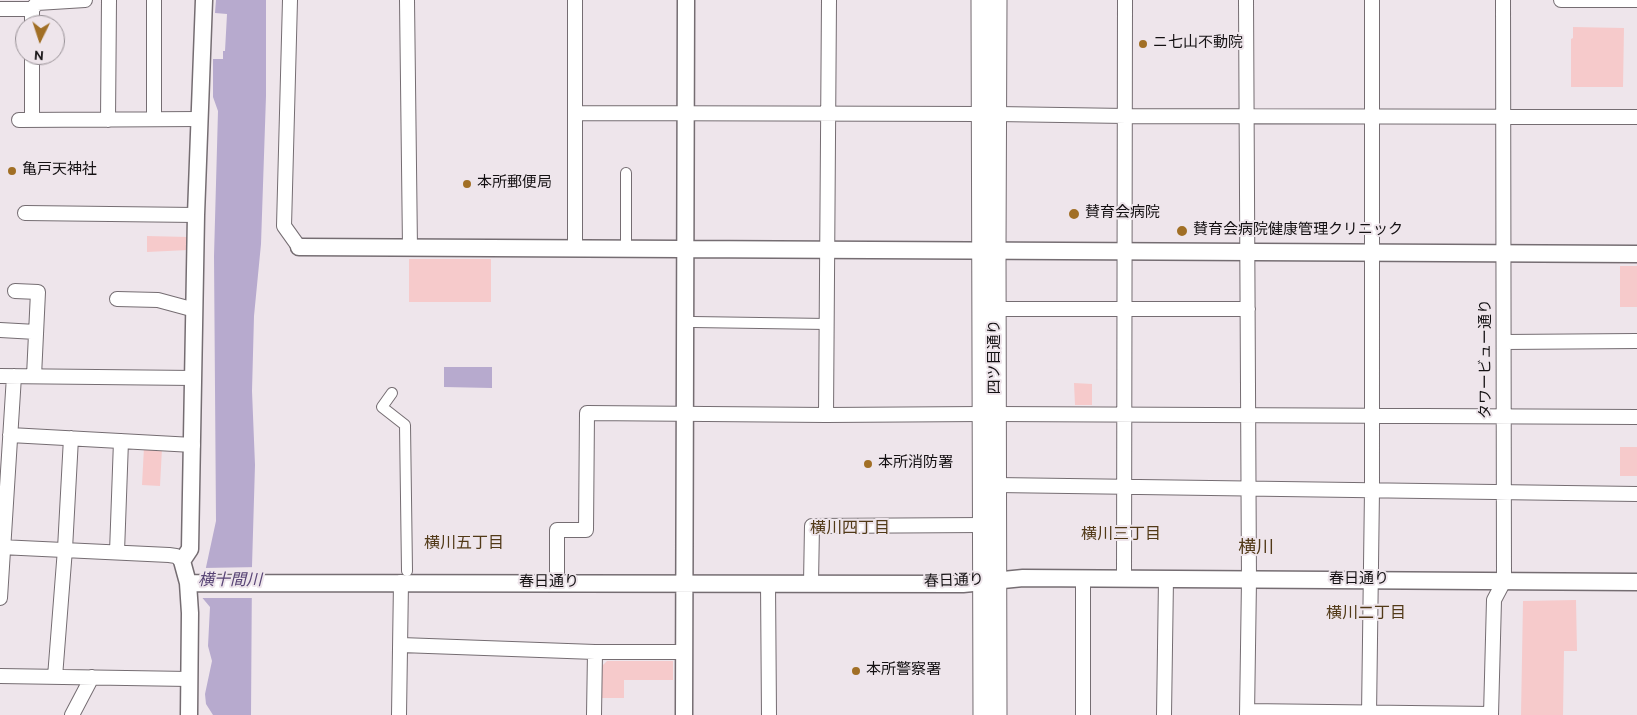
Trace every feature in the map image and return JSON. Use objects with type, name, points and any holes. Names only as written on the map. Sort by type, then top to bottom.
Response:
[{"type":"main road","name":"四ツ目通り","points":[[981,0],[989,114],[989,414],[996,485],[983,715]]},
{"type":"main road","name":"四ツ目通り","points":[[989,114],[997,0]]},
{"type":"main road","name":"四ツ目通り","points":[[989,250],[996,309],[983,525],[990,581],[997,715]]},
{"type":"street","points":[[32,15],[32,9],[37,3],[84,0]]},
{"type":"street","points":[[108,0],[108,120]]},
{"type":"street","points":[[154,0],[154,119]]},
{"type":"street","points":[[182,561],[190,549],[196,215],[204,0]]},
{"type":"street","points":[[290,0],[284,226],[299,247],[1637,254]]},
{"type":"street","points":[[407,0],[410,248]]},
{"type":"street","points":[[575,0],[575,249]]},
{"type":"street","points":[[684,715],[686,0]]},
{"type":"street","points":[[826,415],[829,0]]},
{"type":"street","points":[[1124,579],[1126,309],[1125,0]]},
{"type":"street","points":[[1246,0],[1249,489],[1247,713],[1491,715]]},
{"type":"street","points":[[1369,714],[1372,490],[1372,0]]},
{"type":"street","name":"タワービュー通り","points":[[1491,715],[1494,600],[1504,581],[1503,0]]},
{"type":"street","points":[[1561,0],[1637,0]]},
{"type":"street","points":[[0,9],[32,9]]},
{"type":"street","points":[[31,65],[25,120],[200,118]]},
{"type":"street","points":[[575,113],[1637,117]]},
{"type":"street","points":[[626,173],[626,249]]},
{"type":"street","points":[[25,213],[196,215]]},
{"type":"street","points":[[15,291],[38,292],[34,376]]},
{"type":"street","points":[[117,299],[158,300],[195,310]]},
{"type":"street","points":[[996,309],[1248,309]]},
{"type":"street","points":[[693,322],[827,324]]},
{"type":"street","points":[[0,330],[36,332]]},
{"type":"street","points":[[1504,342],[1637,341]]},
{"type":"street","points":[[0,598],[10,435],[7,376],[194,378]]},
{"type":"street","points":[[392,393],[382,407],[405,425],[404,577],[400,644],[399,715]]},
{"type":"street","points":[[557,583],[557,530],[586,530],[587,412],[826,415],[989,414],[1637,418]]},
{"type":"street","points":[[10,435],[193,445]]},
{"type":"street","points":[[55,677],[71,438]]},
{"type":"street","points":[[117,552],[121,441]]},
{"type":"street","points":[[996,485],[1637,494]]},
{"type":"street","points":[[811,583],[812,526],[983,525]]},
{"type":"street","points":[[2,547],[169,554],[176,556],[182,561],[188,583],[190,613],[189,715]]},
{"type":"street","name":"春日通り","points":[[188,583],[404,577],[557,583],[963,584],[1023,578],[1637,582]]},
{"type":"street","points":[[1083,579],[1083,715]]},
{"type":"street","points":[[1164,715],[1166,579]]},
{"type":"street","points":[[768,583],[769,715]]},
{"type":"street","points":[[400,644],[595,652],[684,652]]},
{"type":"street","points":[[594,715],[595,652]]},
{"type":"street","points":[[0,676],[189,679]]},
{"type":"street","points":[[72,715],[92,677]]},
{"type":"shaded area","points":[[1573,27],[1624,28],[1623,87],[1571,87],[1571,39],[1573,38]]},
{"type":"shaded area","points":[[147,236],[188,237],[188,250],[147,252]]},
{"type":"shaded area","points":[[409,259],[491,259],[491,302],[409,302]]},
{"type":"shaded area","points":[[1620,266],[1637,266],[1637,307],[1620,307]]},
{"type":"shaded area","points":[[1074,383],[1092,384],[1092,405],[1075,405]]},
{"type":"shaded area","points":[[144,447],[162,448],[160,486],[142,485]]},
{"type":"shaded area","points":[[1620,447],[1637,447],[1637,476],[1620,476]]},
{"type":"shaded area","points":[[1576,600],[1577,651],[1564,651],[1563,715],[1521,715],[1523,601]]},
{"type":"shaded area","points":[[607,661],[673,661],[673,680],[624,680],[624,698],[599,698],[599,669]]},
{"type":"water","name":"横十間川","points":[[216,0],[266,0],[266,96],[261,244],[254,316],[252,391],[255,465],[251,715],[213,715],[206,704],[205,694],[212,661],[208,646],[210,607],[200,595],[216,521],[214,256],[218,111],[213,97],[213,59],[223,59],[227,14],[215,13]]},
{"type":"water","points":[[444,367],[492,367],[492,388],[444,387]]},
{"type":"pier","points":[[260,567],[260,598],[199,598],[198,596],[203,568]]},
{"type":"place","name":"ニ七山不動院","points":[[1143,44]]},
{"type":"place","name":"亀戸天神社","points":[[12,171]]},
{"type":"place","name":"本所郵便局","points":[[467,184]]},
{"type":"place","name":"賛育会病院","points":[[1074,214]]},
{"type":"place","name":"賛育会病院健康管理クリニック","points":[[1182,231]]},
{"type":"place","name":"本所消防署","points":[[868,464]]},
{"type":"place","name":"本所警察署","points":[[856,671]]},
{"type":"district","name":"横川四丁目","points":[[850,530]]},
{"type":"district","name":"横川三丁目","points":[[1121,536]]},
{"type":"district","name":"横川五丁目","points":[[464,545]]},
{"type":"district","name":"横川","points":[[1256,549]]},
{"type":"district","name":"横川二丁目","points":[[1366,615]]}]
